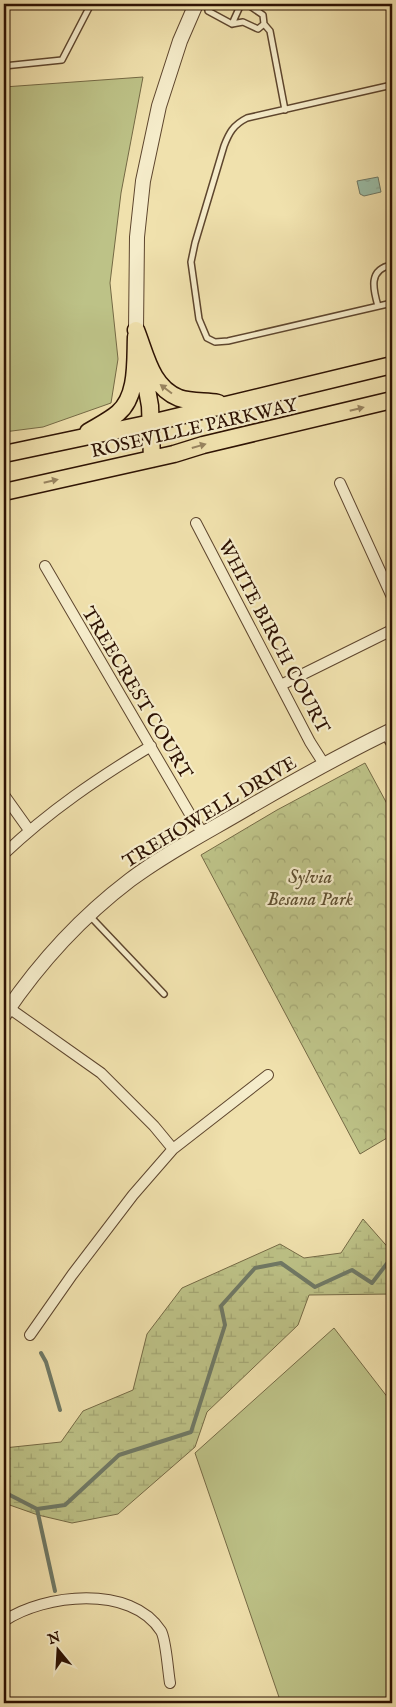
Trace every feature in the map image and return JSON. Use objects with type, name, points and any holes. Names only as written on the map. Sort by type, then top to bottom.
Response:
[{"type":"main road","points":[[136,330],[155,380],[166,390],[180,398],[229,404]]},
{"type":"main road","points":[[136,330],[150,406],[152,459]]},
{"type":"main road","points":[[81,437],[118,413],[125,405],[132,388],[136,330]]},
{"type":"main road","name":"ROSEVILLE PARKWAY","points":[[4,454],[151,423],[392,365]]},
{"type":"main road","name":"ROSEVILLE PARKWAY","points":[[4,492],[152,459],[392,400]]},
{"type":"street","points":[[136,330],[137,237],[143,181],[160,106],[180,40],[196,4]]},
{"type":"street","points":[[340,483],[392,597]]},
{"type":"street","name":"WHITE BIRCH COURT","points":[[196,523],[310,742],[324,764]]},
{"type":"street","name":"TREECREST COURT","points":[[45,566],[191,816],[204,834]]},
{"type":"street","points":[[281,685],[392,630]]},
{"type":"street","name":"TREHOWELL DRIVE","points":[[6,1011],[48,955],[89,914],[131,879],[162,858],[324,764],[388,732]]},
{"type":"street","points":[[4,854],[29,830],[93,782],[151,746]]},
{"type":"street","points":[[4,795],[29,830]]},
{"type":"street","points":[[6,1011],[101,1074],[154,1126],[173,1149]]},
{"type":"street","points":[[30,1335],[72,1275],[134,1194],[173,1149],[268,1076]]},
{"type":"street","points":[[5,1617],[42,1604],[73,1598],[104,1598],[144,1612],[162,1632],[170,1683]]},
{"type":"lane","points":[[4,66],[62,60],[90,4]]},
{"type":"lane","points":[[208,4],[208,11],[232,24],[243,22],[258,30],[264,24]]},
{"type":"lane","points":[[232,24],[241,4]]},
{"type":"lane","points":[[247,4],[263,15],[264,24],[270,31],[285,110]]},
{"type":"lane","points":[[392,85],[247,118],[238,123],[229,132],[224,146],[194,243],[191,262],[199,319],[207,338],[215,342],[228,341],[392,303]]},
{"type":"lane","points":[[378,306],[373,280],[378,271],[392,265]]},
{"type":"lane","points":[[388,732],[392,748]]},
{"type":"lane","points":[[89,914],[164,994]]},
{"type":"green space","points":[[143,77],[121,193],[110,283],[118,359],[111,403],[43,427],[4,432],[4,87]]},
{"type":"green space","name":"Sylvia Besana Park","points":[[365,763],[392,813],[392,1135],[360,1154],[201,855],[277,810]]},
{"type":"green space","points":[[363,1219],[392,1252],[392,1294],[309,1295],[298,1325],[207,1412],[195,1447],[118,1514],[72,1523],[38,1515],[4,1503],[4,1448],[61,1442],[83,1411],[133,1390],[147,1334],[182,1288],[280,1244],[304,1258],[341,1253]]},
{"type":"green space","points":[[334,1328],[392,1403],[392,1703],[281,1703],[195,1453]]},
{"type":"water","points":[[378,177],[381,192],[364,196],[360,194],[357,181]]},
{"type":"waterway","points":[[4,1492],[37,1509],[65,1505],[119,1455],[191,1432],[225,1325],[221,1306],[255,1268],[281,1263],[315,1287],[352,1270],[372,1283],[392,1257]]},
{"type":"waterway","points":[[41,1353],[46,1362],[60,1410]]},
{"type":"waterway","points":[[37,1509],[55,1591]]}]
